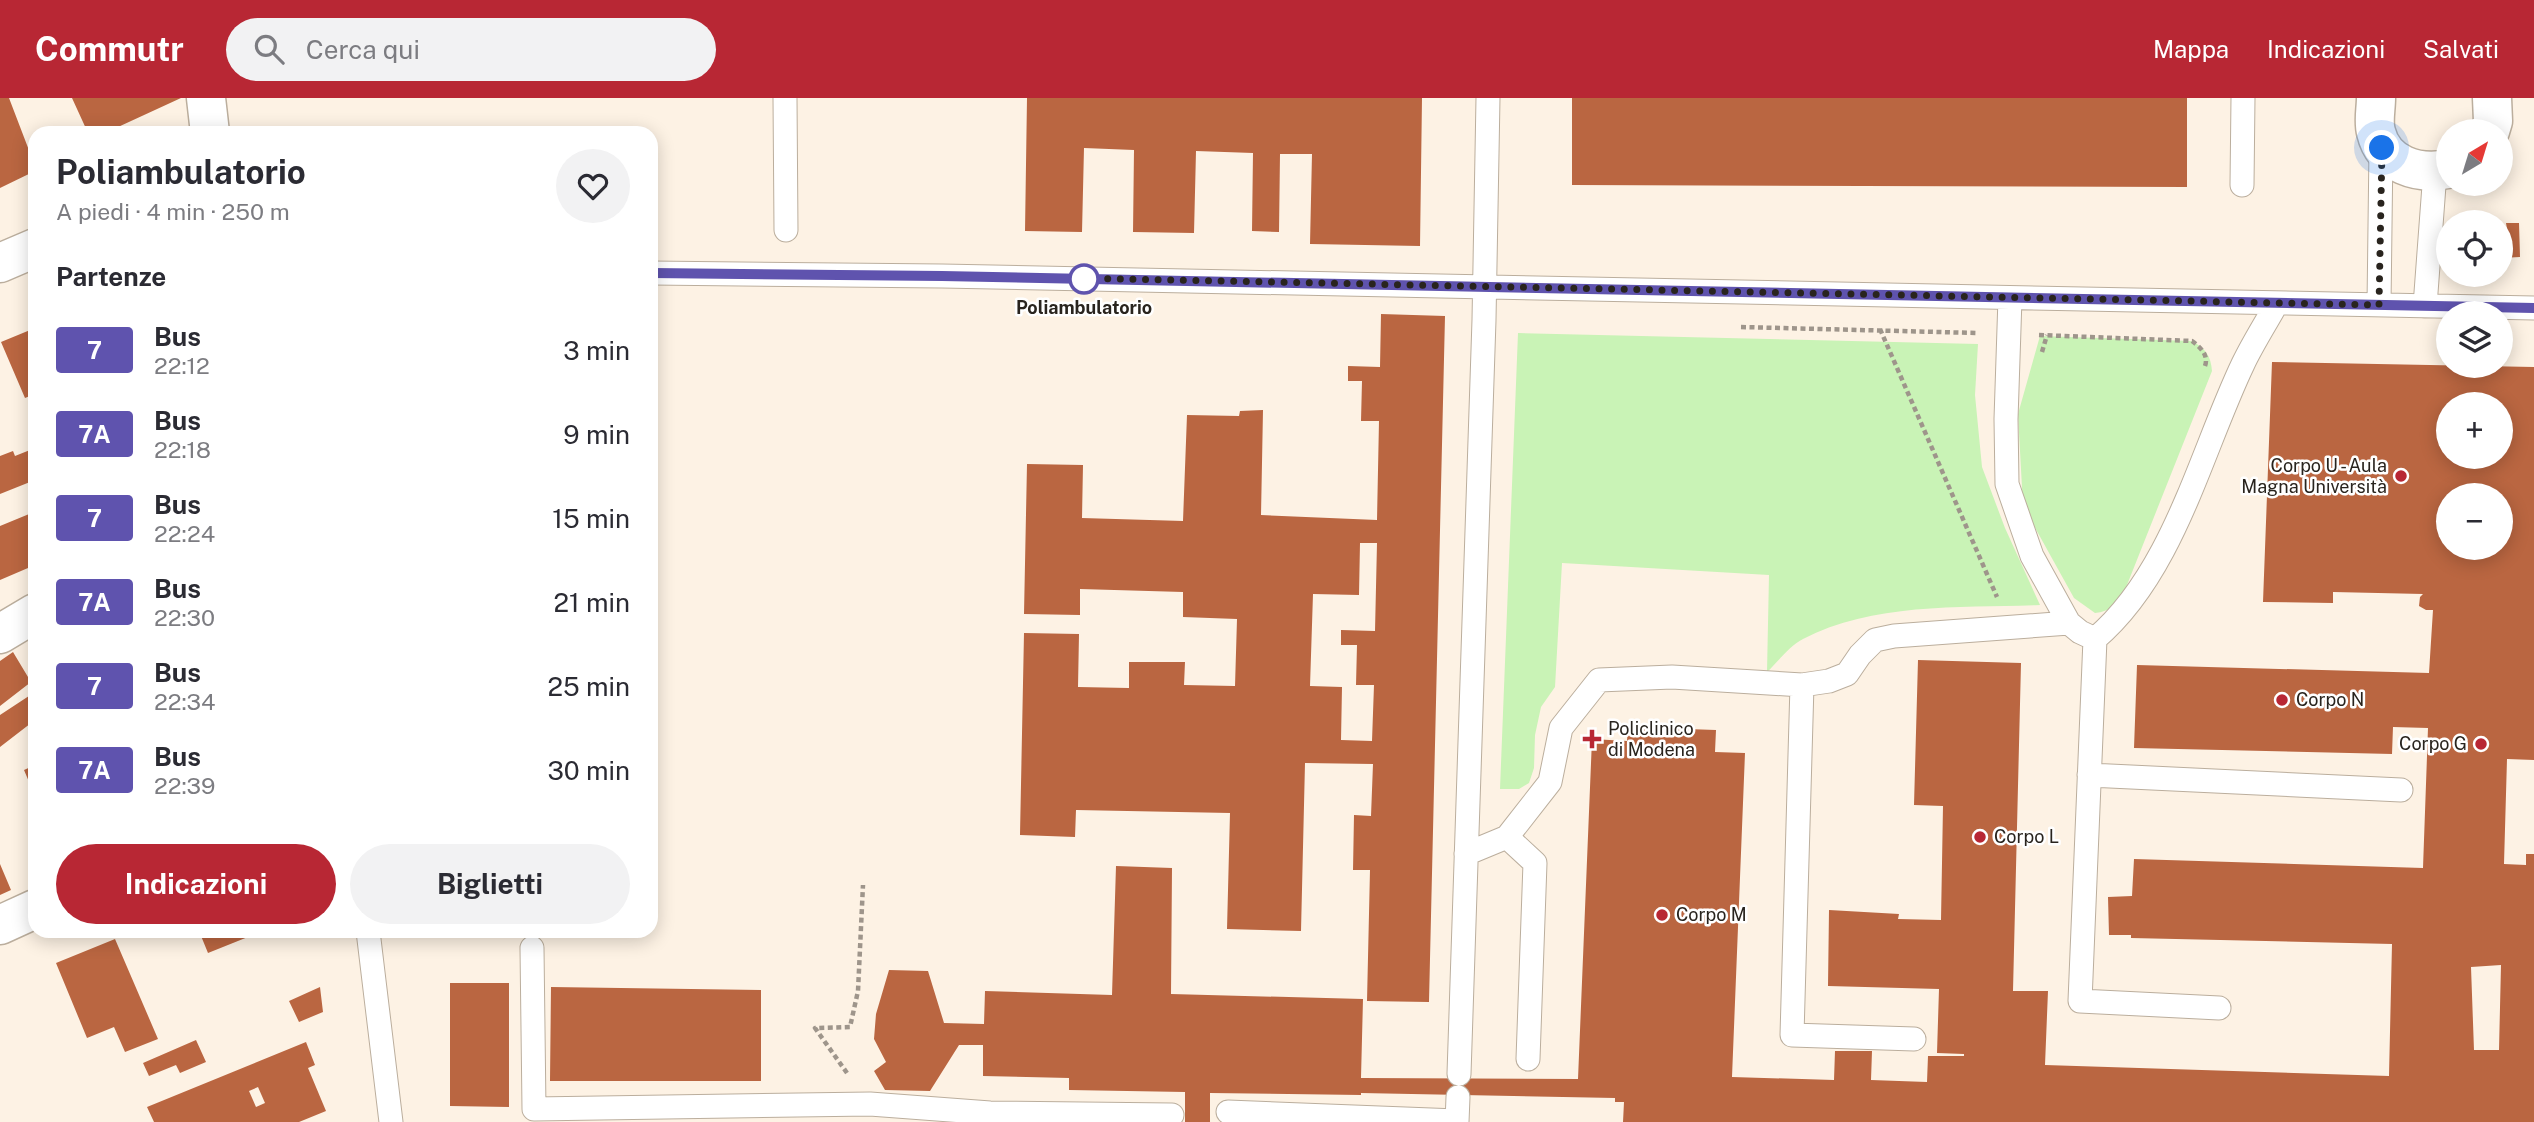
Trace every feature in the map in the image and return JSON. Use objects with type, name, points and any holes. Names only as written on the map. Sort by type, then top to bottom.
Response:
[{"type":"street","points":[[206,98],[209,126]]},
{"type":"street","points":[[2376,98],[2375,130],[2382,148],[2397,163],[2436,169]]},
{"type":"street","points":[[2492,98],[2494,119]]},
{"type":"street","points":[[0,263],[28,251]]},
{"type":"street","points":[[0,634],[28,617]]},
{"type":"street","points":[[0,925],[28,912]]},
{"type":"lane","points":[[785,98],[786,230]]},
{"type":"lane","points":[[1459,1073],[1488,98]]},
{"type":"lane","points":[[2242,185],[2243,98]]},
{"type":"lane","points":[[2379,305],[2382,148]]},
{"type":"lane","points":[[2425,306],[2439,196]]},
{"type":"lane","points":[[658,273],[942,276],[2534,308]]},
{"type":"lane","points":[[2010,298],[2007,484],[2032,556],[2069,623],[2095,639]]},
{"type":"lane","points":[[2219,1008],[2080,1001],[2095,639],[2116,621],[2138,592],[2160,554],[2201,467],[2244,364],[2277,303]]},
{"type":"lane","points":[[1466,854],[1507,837],[1550,782],[1561,728],[1600,680],[1672,677],[1802,685],[1829,681],[1847,674],[1875,640],[1894,636],[2069,623]]},
{"type":"lane","points":[[1802,685],[1792,1035],[1914,1039]]},
{"type":"lane","points":[[2089,775],[2401,790]]},
{"type":"lane","points":[[1507,837],[1535,863],[1528,1059]]},
{"type":"lane","points":[[369,938],[391,1122]]},
{"type":"lane","points":[[532,948],[534,1109],[870,1104],[990,1113],[1172,1115]]},
{"type":"lane","points":[[1228,1112],[1457,1121],[1458,1097]]},
{"type":"path","points":[[1865,295],[2009,627]]},
{"type":"path","points":[[1730,327],[2192,341],[2205,355],[2202,374]]},
{"type":"path","points":[[2040,359],[2047,335]]},
{"type":"path","points":[[863,885],[858,991],[850,1027],[815,1028],[870,1104]]},
{"type":"green space","points":[[1518,333],[1978,344],[1975,395],[1982,467],[2005,528],[2040,605],[1919,609],[1859,618],[1803,639],[1767,672],[1769,575],[1562,563],[1555,687],[1541,707],[1535,735],[1534,768],[1529,783],[1519,789],[1500,789]]},
{"type":"green space","points":[[2040,336],[2191,341],[2204,349],[2209,356],[2212,371],[2125,590],[2113,606],[2105,611],[2095,613],[2074,598],[2023,506],[2018,414]]},
{"type":"building","points":[[0,98],[9,98],[28,148],[28,174],[0,188]]},
{"type":"building","points":[[72,98],[181,98],[120,126],[85,126]]},
{"type":"building","points":[[1027,98],[1422,98],[1420,246],[1310,244],[1312,154],[1280,154],[1279,232],[1252,231],[1253,153],[1196,151],[1194,233],[1133,232],[1134,150],[1084,148],[1082,232],[1025,231]]},
{"type":"building","points":[[1572,98],[2187,98],[2187,187],[1572,185]]},
{"type":"building","points":[[2513,223],[2519,223],[2520,257],[2513,257]]},
{"type":"building","points":[[1381,314],[1445,316],[1429,1002],[1367,1001],[1370,870],[1353,870],[1354,815],[1371,816],[1373,764],[1305,763],[1301,931],[1227,929],[1230,813],[1076,810],[1075,837],[1020,835],[1024,633],[1079,634],[1078,687],[1129,688],[1129,662],[1185,662],[1184,685],[1235,686],[1237,619],[1183,617],[1183,592],[1080,589],[1080,615],[1024,614],[1027,464],[1083,465],[1082,518],[1183,521],[1187,415],[1239,416],[1240,411],[1263,410],[1261,515],[1377,520],[1379,421],[1361,421],[1362,381],[1348,381],[1348,366],[1380,367]],"holes":[[[1360,543],[1377,543],[1375,631],[1341,630],[1341,645],[1357,645],[1356,685],[1374,685],[1372,741],[1341,740],[1342,687],[1310,686],[1313,594],[1359,595]]]},
{"type":"building","points":[[28,331],[28,397],[25,398],[1,342]]},
{"type":"building","points":[[2272,362],[2436,365],[2436,378],[2513,378],[2513,367],[2534,367],[2534,760],[2507,759],[2504,864],[2526,865],[2526,854],[2534,854],[2534,1122],[1623,1122],[1624,1102],[1615,1102],[1615,1098],[1210,1093],[1210,1122],[1185,1122],[1185,1092],[1069,1090],[1069,1078],[983,1076],[983,1045],[959,1045],[930,1091],[885,1090],[874,1071],[886,1062],[874,1039],[876,1014],[889,970],[928,971],[944,1023],[984,1024],[985,991],[1112,995],[1116,866],[1172,868],[1171,994],[1363,999],[1361,1078],[1578,1079],[1592,739],[1627,741],[1628,727],[1716,730],[1715,752],[1745,753],[1732,1077],[1834,1080],[1835,1051],[1872,1051],[1871,1080],[1927,1082],[1928,1056],[1964,1056],[1937,1053],[1939,989],[1828,986],[1829,910],[1899,914],[1898,919],[1941,920],[1943,806],[1914,805],[1918,660],[2021,663],[2013,991],[2048,991],[2045,1065],[2389,1076],[2392,944],[2131,938],[2131,935],[2109,935],[2108,897],[2132,896],[2134,859],[2423,868],[2428,728],[2393,727],[2392,754],[2134,748],[2137,665],[2429,673],[2433,610],[2419,606],[2423,594],[2333,592],[2333,603],[2263,602]],"holes":[[[2501,965],[2499,1050],[2474,1050],[2471,967]]]},
{"type":"building","points":[[13,451],[15,456],[28,451],[28,483],[0,494],[0,456]]},
{"type":"building","points":[[28,514],[28,568],[0,580],[0,526]]},
{"type":"building","points":[[13,652],[28,677],[28,684],[0,706],[0,661]]},
{"type":"building","points":[[28,697],[28,725],[0,747],[0,715]]},
{"type":"building","points":[[0,864],[11,890],[0,895]]},
{"type":"building","points":[[202,938],[246,938],[208,953]]},
{"type":"building","points":[[115,939],[158,1039],[125,1052],[114,1027],[87,1038],[56,963]]},
{"type":"building","points":[[450,983],[509,983],[509,1107],[450,1106]]},
{"type":"building","points":[[320,987],[323,1012],[299,1022],[289,1001]]},
{"type":"building","points":[[551,987],[761,990],[761,1081],[550,1081]]},
{"type":"building","points":[[196,1040],[206,1062],[180,1073],[176,1065],[149,1076],[143,1063]]},
{"type":"building","points":[[306,1042],[315,1065],[308,1068],[326,1111],[299,1122],[154,1122],[147,1107]],"holes":[[[258,1087],[265,1103],[256,1107],[249,1091]]]},
{"type":"bus line","name":"7","points":[[658,273],[942,276],[2534,308]]},
{"type":"place","name":"Poliambulatorio","points":[[1084,279]]},
{"type":"place","name":"Corpo U - Aula Magna Università","points":[[2401,476]]},
{"type":"place","name":"Corpo N","points":[[2282,700]]},
{"type":"place","name":"Policlinico di Modena","points":[[1592,739]]},
{"type":"place","name":"Corpo G","points":[[2481,744]]},
{"type":"place","name":"Corpo L","points":[[1980,837]]},
{"type":"place","name":"Corpo M","points":[[1662,915]]},
{"type":"route","points":[[1084,279],[1077,278],[2379,305],[2382,148]]}]
